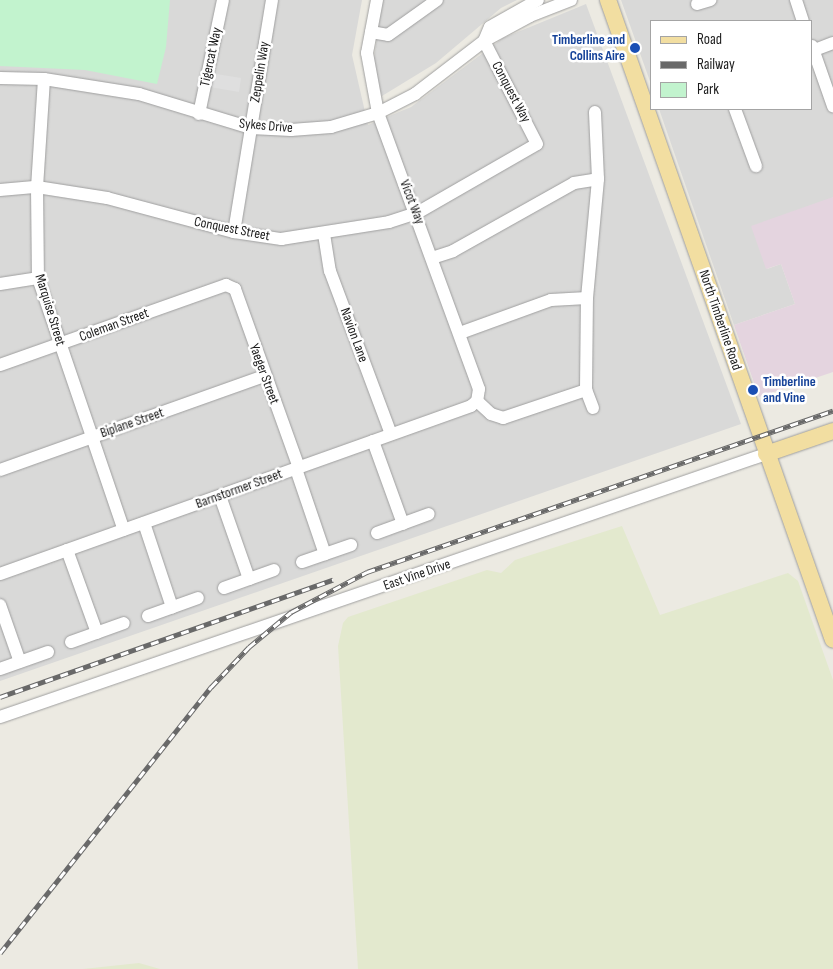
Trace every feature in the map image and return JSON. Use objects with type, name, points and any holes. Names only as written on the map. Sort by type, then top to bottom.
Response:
[{"type":"main road","name":"North Timberline Road","points":[[608,0],[649,107]]},
{"type":"main road","name":"North Timberline Road","points":[[650,110],[766,454],[833,640]]},
{"type":"main road","name":"East Vine Drive","points":[[766,454],[833,431]]},
{"type":"street","name":"Tigercat Way","points":[[199,114],[223,0]]},
{"type":"street","name":"Zeppelin Way","points":[[234,232],[272,0]]},
{"type":"street","name":"Vicot Way","points":[[377,0],[366,53],[378,113],[460,333],[479,389],[477,401]]},
{"type":"street","points":[[371,32],[388,35],[437,0]]},
{"type":"street","points":[[484,41],[490,27],[538,0]]},
{"type":"street","points":[[484,41],[530,16],[571,0]]},
{"type":"street","points":[[697,4],[710,0]]},
{"type":"street","points":[[796,0],[803,20]]},
{"type":"street","name":"Sykes Drive","points":[[0,78],[44,79],[139,94],[199,114],[251,128],[291,130],[331,127],[378,113],[415,94],[484,41]]},
{"type":"street","name":"Conquest Way","points":[[484,41],[537,144]]},
{"type":"street","points":[[813,49],[833,43]]},
{"type":"street","points":[[813,52],[833,106]]},
{"type":"street","name":"Marquise Street","points":[[44,79],[37,187],[38,278],[124,530]]},
{"type":"street","points":[[735,110],[756,166]]},
{"type":"street","points":[[593,408],[586,390],[587,298],[598,180],[595,112]]},
{"type":"street","name":"Conquest Street","points":[[0,190],[37,187],[107,198],[234,232],[281,238],[324,234],[417,214],[537,144]]},
{"type":"street","points":[[432,258],[453,250],[574,183],[598,180]]},
{"type":"street","name":"Navion Lane","points":[[324,234],[330,271],[391,434]]},
{"type":"street","points":[[0,284],[38,278]]},
{"type":"street","name":"Coleman Street","points":[[0,365],[226,285]]},
{"type":"street","name":"Yaeger Street","points":[[226,285],[235,289],[325,554]]},
{"type":"street","points":[[460,333],[551,300],[587,298]]},
{"type":"street","name":"Biplane Street","points":[[0,470],[264,376]]},
{"type":"street","points":[[477,401],[491,414],[503,418],[586,390]]},
{"type":"street","name":"Barnstormer Street","points":[[0,574],[471,406],[477,401]]},
{"type":"street","points":[[373,441],[403,524]]},
{"type":"street","name":"East Vine Drive","points":[[0,717],[766,454]]},
{"type":"street","points":[[220,496],[249,579]]},
{"type":"street","points":[[377,533],[429,514]]},
{"type":"street","points":[[144,523],[172,608]]},
{"type":"street","points":[[302,562],[351,545]]},
{"type":"street","points":[[67,550],[97,633]]},
{"type":"street","points":[[224,588],[274,570]]},
{"type":"street","points":[[148,616],[198,598]]},
{"type":"street","points":[[0,605],[20,662]]},
{"type":"street","points":[[71,642],[124,623]]},
{"type":"street","points":[[0,669],[48,652]]},
{"type":"shaded area","points":[[0,0],[362,0],[352,55],[368,125],[411,107],[503,38],[586,4],[741,424],[0,681]]},
{"type":"shaded area","points":[[382,0],[517,0],[501,8],[436,63],[382,96],[373,67]]},
{"type":"shaded area","points":[[621,0],[833,0],[833,197],[767,269],[781,264],[795,304],[734,325],[659,110],[813,110],[813,20],[650,20],[650,81]]},
{"type":"shaded area","points":[[216,74],[241,78],[239,92],[210,87]]},
{"type":"shaded area","points":[[833,197],[833,372],[759,397],[734,325],[795,304],[781,264],[766,269],[751,226]]},
{"type":"green space","points":[[0,0],[170,0],[166,47],[157,84],[85,70],[0,66]]},
{"type":"green space","points":[[622,526],[660,615],[788,573],[798,581],[833,680],[833,969],[358,969],[338,646],[343,623],[348,617],[487,570],[501,573],[515,560]]},
{"type":"green space","points":[[139,963],[160,969],[83,969]]},
{"type":"railway","points":[[0,953],[211,687],[249,647],[291,612],[367,572],[833,411]]},
{"type":"railway","points":[[0,697],[333,580]]},
{"type":"place","name":"Timberline and Collins Aire","points":[[635,48]]},
{"type":"place","name":"Timberline and Vine","points":[[753,390]]}]
